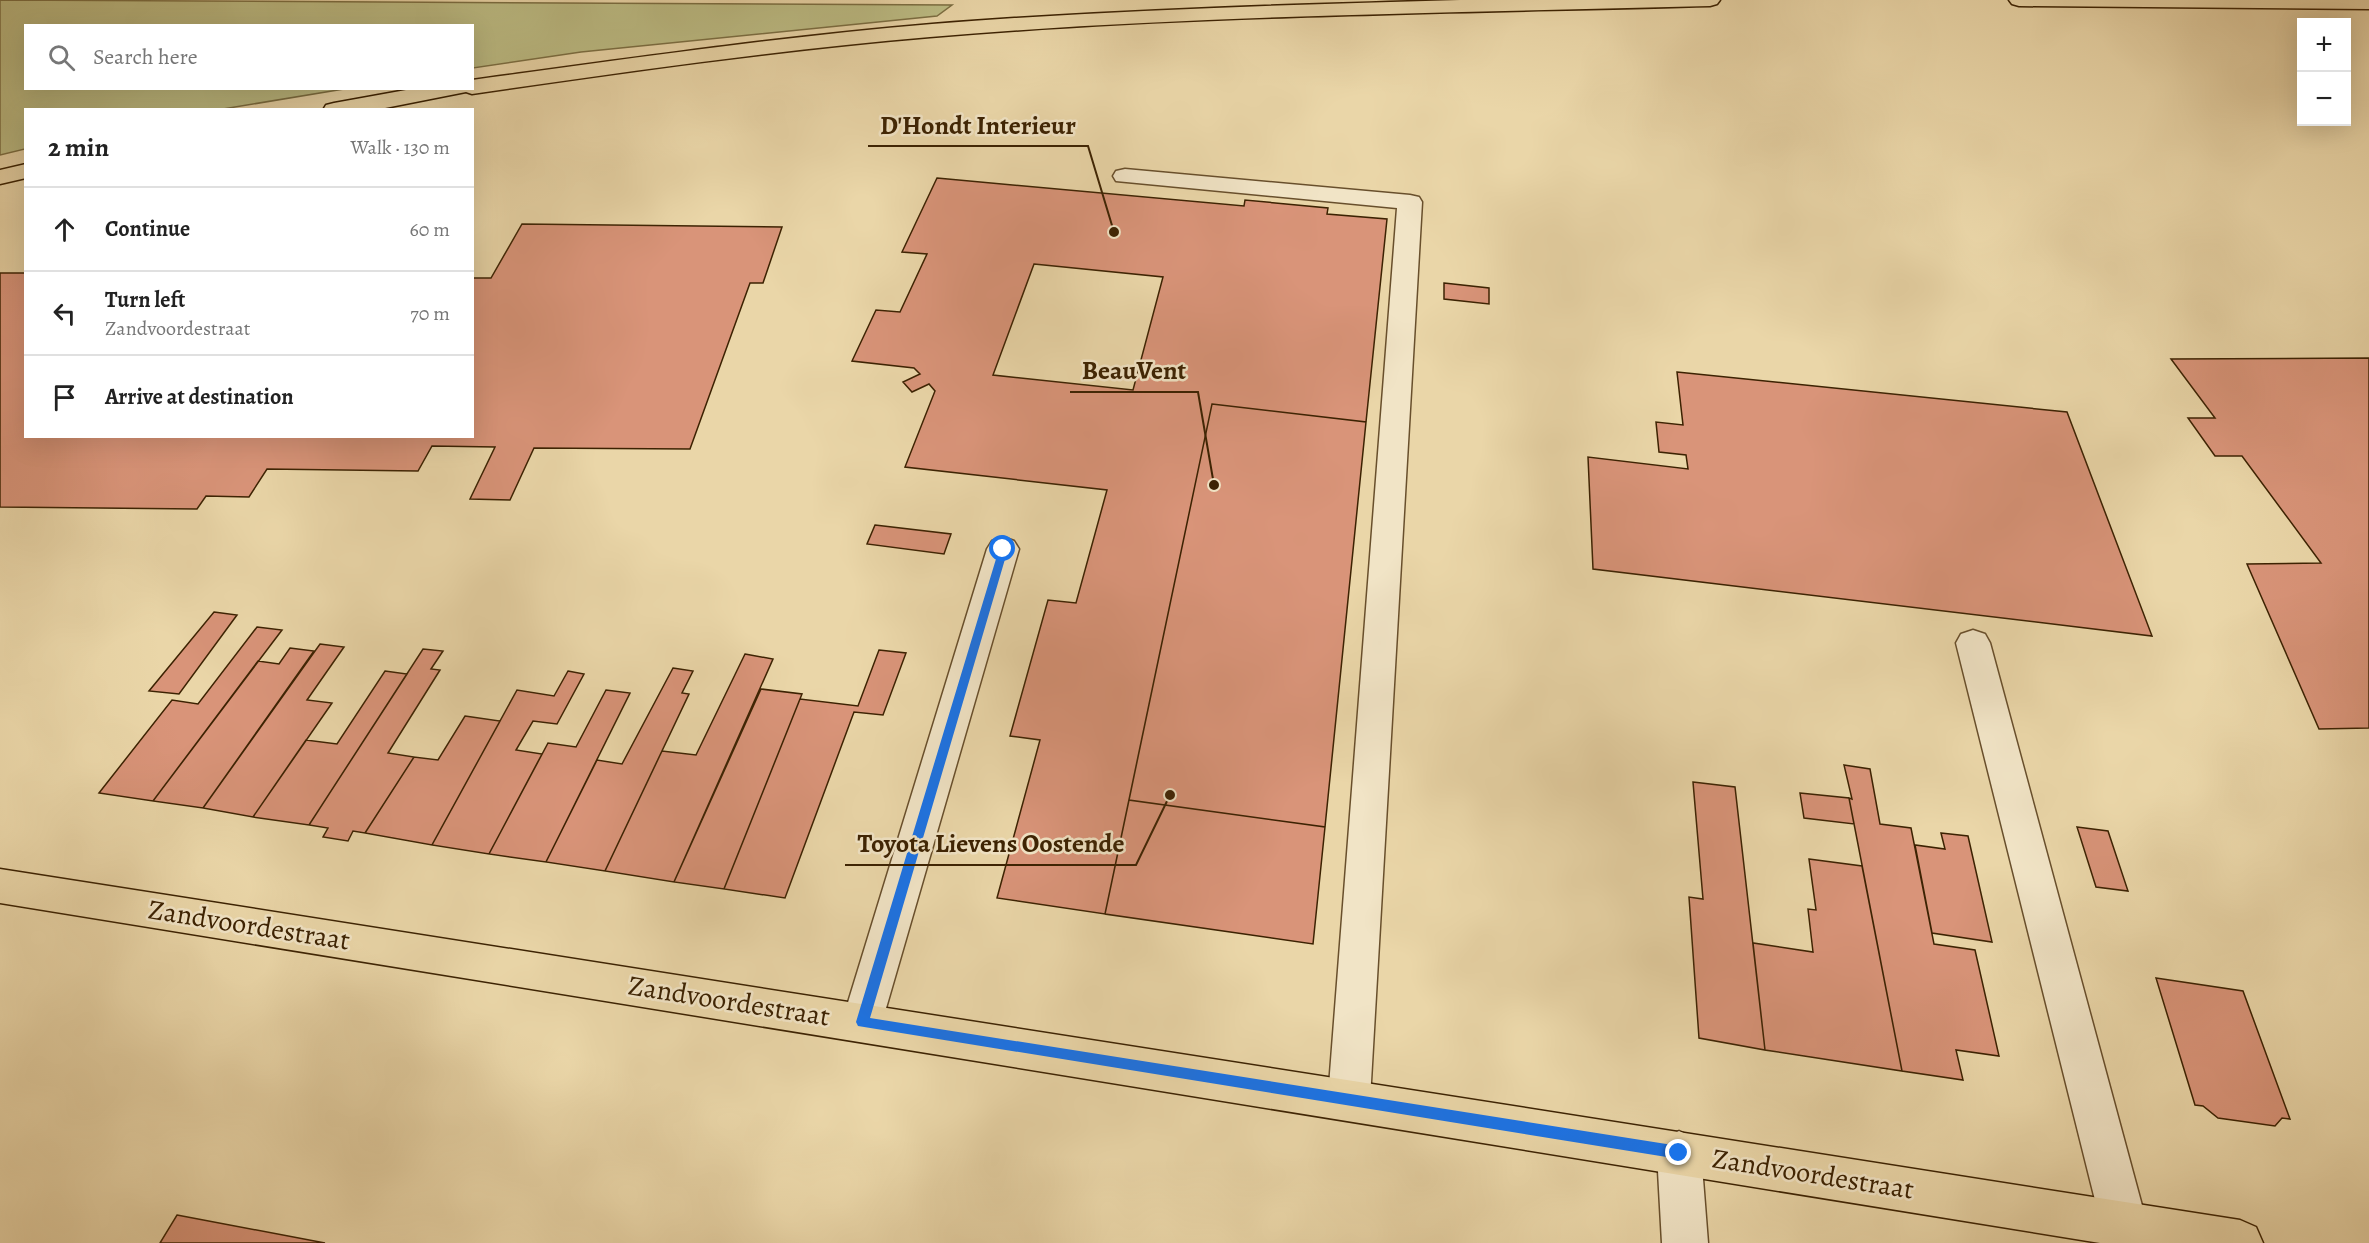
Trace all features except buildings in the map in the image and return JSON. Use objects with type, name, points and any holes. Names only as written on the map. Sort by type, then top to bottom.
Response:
[{"type":"main road","points":[[474,87],[720,52],[996,26],[1316,10],[1710,0]]},
{"type":"main road","points":[[2019,0],[2369,3]]},
{"type":"main road","points":[[345,108],[447,90]]},
{"type":"main road","points":[[0,177],[24,171]]},
{"type":"main road","name":"Zandvoordestraat","points":[[0,886],[1349,1099],[2240,1243]]},
{"type":"street","points":[[1125,176],[1410,202],[1349,1099]]},
{"type":"street","points":[[862,1022],[1003,549]]},
{"type":"street","points":[[1973,643],[2124,1224]]},
{"type":"street","points":[[1679,1153],[1684,1243]]},
{"type":"green space","points":[[0,0],[952,5],[937,16],[581,52],[474,68],[474,24],[24,24],[24,90],[338,90],[229,108],[24,108],[24,149],[0,155]]},
{"type":"place","name":"D'Hondt Interieur","points":[[1114,232]]},
{"type":"place","name":"BeauVent","points":[[1214,485]]},
{"type":"place","name":"Toyota Lievens Oostende","points":[[1170,795]]},
{"type":"route","points":[[1003,549],[862,1022],[1679,1153]]}]
